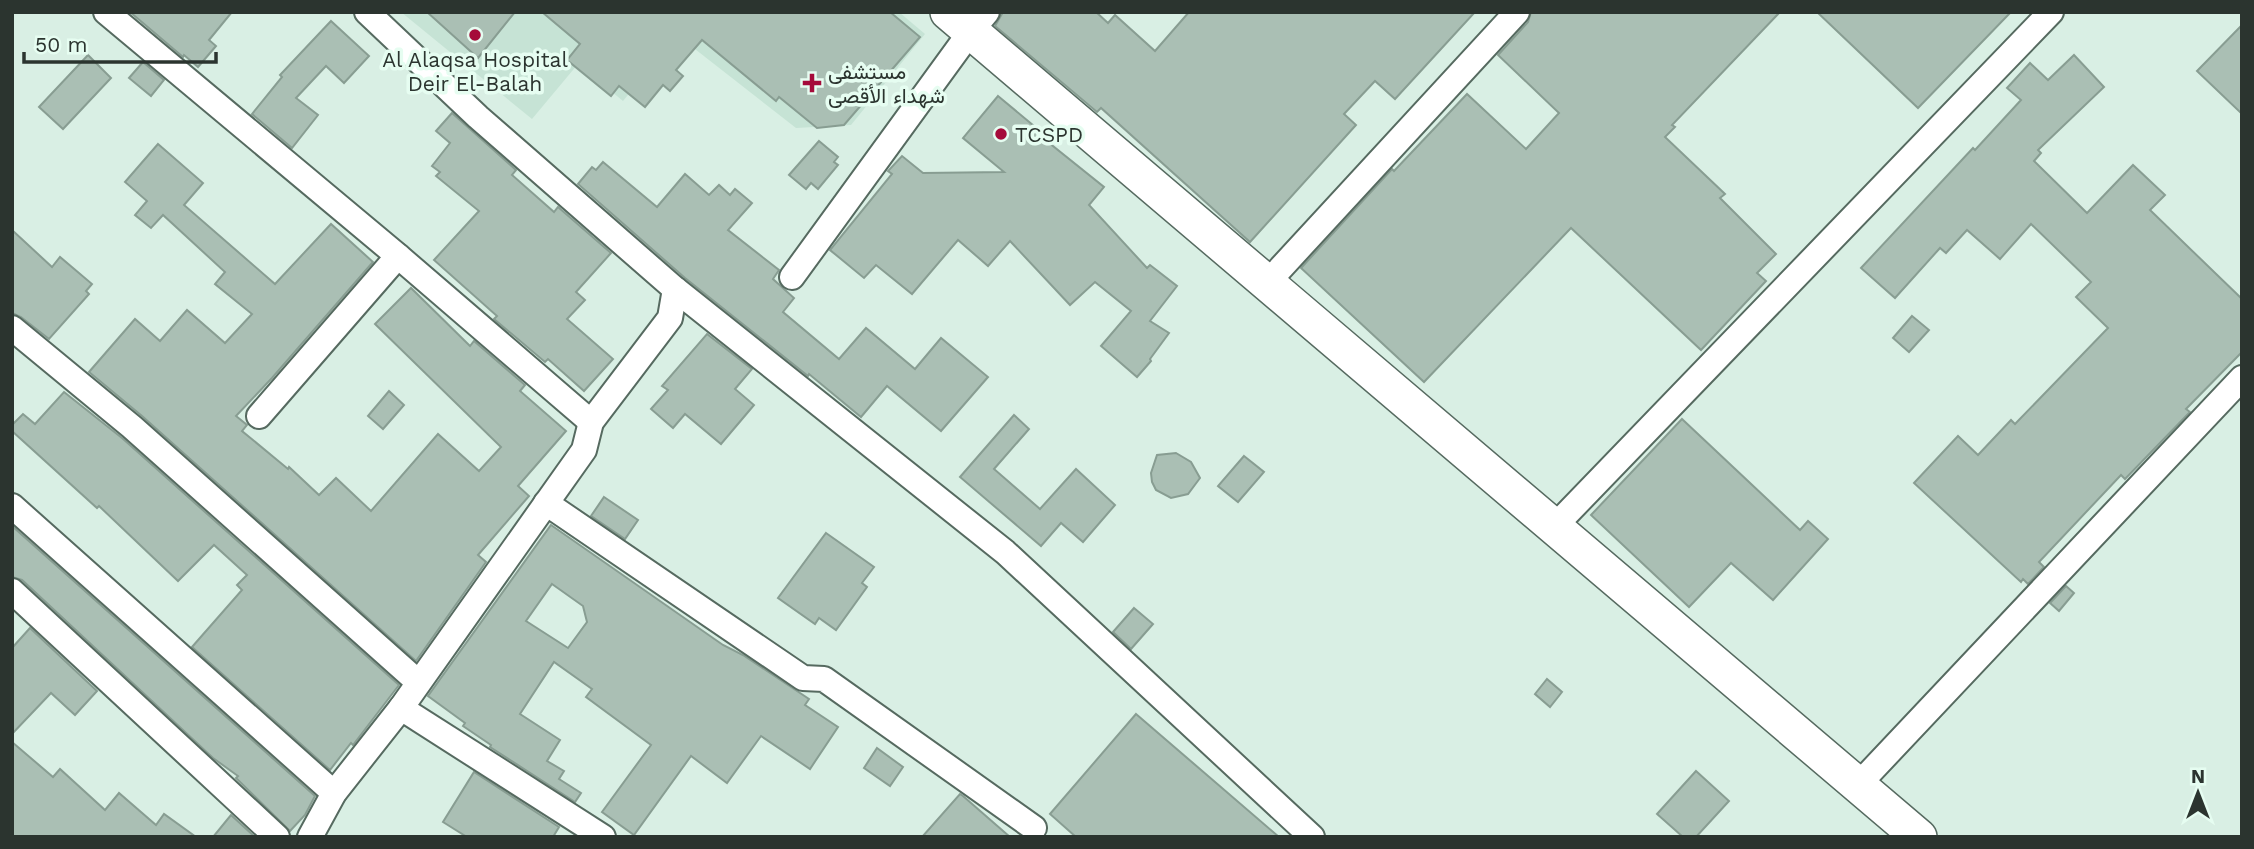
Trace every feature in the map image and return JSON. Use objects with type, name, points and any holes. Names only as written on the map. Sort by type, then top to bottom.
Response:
[{"type":"street","points":[[106,12],[398,256],[591,422]]},
{"type":"street","points":[[367,12],[478,117],[675,289],[1005,552],[1311,837]]},
{"type":"street","points":[[1267,283],[1517,12]]},
{"type":"street","points":[[1554,527],[2051,12]]},
{"type":"street","points":[[792,277],[969,19],[1267,283],[1919,837]]},
{"type":"street","points":[[259,416],[398,256]]},
{"type":"street","points":[[310,837],[334,793],[401,708],[584,450],[591,422],[670,318],[675,289]]},
{"type":"street","points":[[12,328],[132,427],[418,681]]},
{"type":"street","points":[[1858,785],[2242,378]]},
{"type":"street","points":[[546,503],[803,678],[824,678],[1034,828]]},
{"type":"street","points":[[12,506],[334,793]]},
{"type":"street","points":[[12,591],[277,837]]},
{"type":"street","points":[[401,708],[603,837]]},
{"type":"shaded area","name":"مستشفى شهداء الأقصى","points":[[401,12],[899,12],[925,34],[851,125],[796,128],[677,35],[623,101],[578,64],[532,119]]},
{"type":"building","points":[[130,12],[232,12],[209,40],[216,46],[198,67]]},
{"type":"building","name":"Al Alaqsa Hospital Deir El-Balah","points":[[427,12],[515,12],[478,58]]},
{"type":"building","name":"مستشفى شهداء الأقصى","points":[[542,12],[890,12],[920,37],[844,125],[817,128],[779,97],[776,101],[702,40],[676,70],[683,76],[670,91],[663,85],[645,107],[619,86],[611,96],[567,60],[580,44]]},
{"type":"building","points":[[1003,12],[1096,12],[1108,23],[1115,15],[1155,51],[1189,12],[1475,12],[1395,99],[1375,81],[1344,114],[1356,125],[1250,242],[1101,108],[1097,112],[995,26]]},
{"type":"building","points":[[1531,12],[1780,12],[1672,125],[1675,127],[1665,137],[1725,194],[1720,198],[1776,254],[1757,273],[1766,281],[1701,350],[1571,228],[1424,382],[1301,268],[1392,169],[1394,171],[1467,94],[1526,149],[1559,113],[1498,55],[1528,22]]},
{"type":"building","points":[[1817,12],[2011,12],[1918,108]]},
{"type":"building","points":[[331,21],[369,56],[344,83],[326,66],[296,98],[318,115],[292,148],[252,114],[282,77],[280,75]]},
{"type":"building","points":[[2242,25],[2242,114],[2197,71]]},
{"type":"building","points":[[88,55],[111,78],[63,129],[39,107]]},
{"type":"building","points":[[2074,55],[2104,87],[2038,150],[2041,153],[2034,161],[2087,213],[2133,165],[2165,195],[2150,210],[2242,299],[2242,352],[2186,409],[2190,412],[2125,479],[2121,475],[2039,562],[2044,567],[2028,584],[2023,579],[2021,582],[1914,483],[1958,436],[1978,455],[2011,420],[2015,424],[2108,328],[2076,297],[2091,282],[2031,224],[2000,259],[1967,230],[1946,253],[1940,248],[1895,298],[1861,268],[2021,100],[2007,88],[2030,63],[2048,80]]},
{"type":"building","points":[[143,62],[164,80],[151,96],[129,78]]},
{"type":"building","points":[[998,96],[1040,131],[1038,134],[1104,187],[1089,205],[1147,268],[1150,265],[1177,286],[1150,321],[1169,333],[1137,377],[1101,346],[1131,311],[1095,282],[1070,305],[1010,241],[988,266],[958,240],[912,294],[876,265],[864,278],[830,250],[892,174],[888,171],[902,156],[923,173],[1004,172],[963,138]]},
{"type":"building","points":[[452,113],[516,170],[512,175],[554,212],[558,207],[611,253],[576,292],[585,300],[567,319],[613,359],[584,391],[548,359],[545,362],[494,319],[497,316],[434,260],[479,211],[436,176],[440,172],[432,166],[450,143],[436,131]]},
{"type":"building","points":[[819,141],[838,157],[834,162],[838,165],[818,189],[811,183],[806,189],[789,175]]},
{"type":"building","points":[[158,144],[203,183],[184,205],[275,284],[331,224],[373,262],[236,416],[247,425],[242,431],[288,469],[289,467],[319,495],[336,478],[371,511],[438,434],[479,471],[501,447],[375,324],[411,288],[470,346],[474,341],[525,385],[520,391],[566,431],[518,486],[529,496],[478,555],[486,562],[416,661],[142,416],[89,372],[135,319],[160,341],[187,310],[225,343],[252,314],[215,284],[225,272],[163,215],[151,228],[135,215],[147,201],[125,182]]},
{"type":"building","points":[[603,162],[657,207],[685,174],[709,195],[719,185],[730,195],[735,189],[752,203],[728,230],[779,270],[773,279],[794,298],[783,312],[839,359],[866,328],[915,369],[941,338],[988,377],[941,431],[887,386],[861,417],[685,278],[578,184],[592,167],[596,170]]},
{"type":"building","points":[[12,230],[52,267],[60,257],[92,284],[86,291],[89,294],[49,339],[12,313]]},
{"type":"building","points":[[1912,316],[1929,330],[1909,352],[1893,338]]},
{"type":"building","points":[[707,334],[752,369],[735,389],[754,405],[721,444],[685,414],[673,428],[651,409],[668,390],[662,386]]},
{"type":"building","points":[[389,391],[404,405],[383,429],[368,416]]},
{"type":"building","points":[[64,392],[122,438],[399,685],[353,745],[351,743],[330,770],[192,647],[242,590],[237,585],[247,575],[214,545],[178,581],[99,506],[97,508],[12,431],[12,425],[23,414],[35,424]]},
{"type":"building","points":[[1014,415],[1029,429],[994,469],[1040,509],[1076,469],[1115,505],[1083,542],[1061,523],[1041,546],[960,477]]},
{"type":"building","points":[[1682,419],[1800,530],[1808,521],[1828,539],[1773,600],[1731,563],[1689,607],[1591,515]]},
{"type":"building","points":[[1176,453],[1191,462],[1200,478],[1188,494],[1171,498],[1156,490],[1151,473],[1157,455]]},
{"type":"building","points":[[1244,456],[1264,472],[1238,502],[1218,486]]},
{"type":"building","points":[[604,497],[638,520],[625,539],[591,516]]},
{"type":"building","points":[[551,525],[723,645],[743,655],[809,699],[805,705],[838,727],[810,769],[761,736],[727,783],[691,756],[634,835],[602,812],[651,745],[586,697],[592,689],[554,662],[520,714],[560,740],[547,761],[564,771],[559,779],[581,793],[575,802],[490,747],[491,745],[463,726],[465,723],[428,696]],"holes":[[[552,584],[583,606],[587,622],[568,648],[526,621]]]},
{"type":"building","points":[[12,526],[315,796],[305,815],[290,831],[236,778],[238,776],[213,758],[22,580],[12,577]]},
{"type":"building","points":[[826,533],[874,567],[862,583],[867,587],[836,630],[819,618],[815,624],[778,598]]},
{"type":"building","points":[[2066,586],[2074,593],[2059,611],[2050,603]]},
{"type":"building","points":[[1134,608],[1153,624],[1131,649],[1113,632]]},
{"type":"building","points":[[30,628],[97,691],[75,715],[51,693],[12,734],[12,648]]},
{"type":"building","points":[[1547,679],[1562,692],[1550,707],[1535,694]]},
{"type":"building","points":[[1136,714],[1279,837],[1076,837],[1050,814]]},
{"type":"building","points":[[12,742],[53,777],[60,769],[105,810],[119,793],[156,825],[164,814],[196,837],[12,837]]},
{"type":"building","points":[[877,748],[903,767],[890,786],[864,768]]},
{"type":"building","points":[[1696,771],[1729,801],[1696,837],[1683,837],[1657,814]]},
{"type":"building","points":[[474,772],[559,827],[553,837],[467,837],[443,822]]},
{"type":"building","points":[[960,794],[963,796],[1010,837],[922,837]]},
{"type":"building","points":[[231,815],[255,837],[213,837]]},
{"type":"place","name":"Al Alaqsa Hospital Deir El-Balah","points":[[475,35]]},
{"type":"place","name":"مستشفى شهداء الأقصى","points":[[812,83]]},
{"type":"place","name":"TCSPD","points":[[1001,134]]}]
